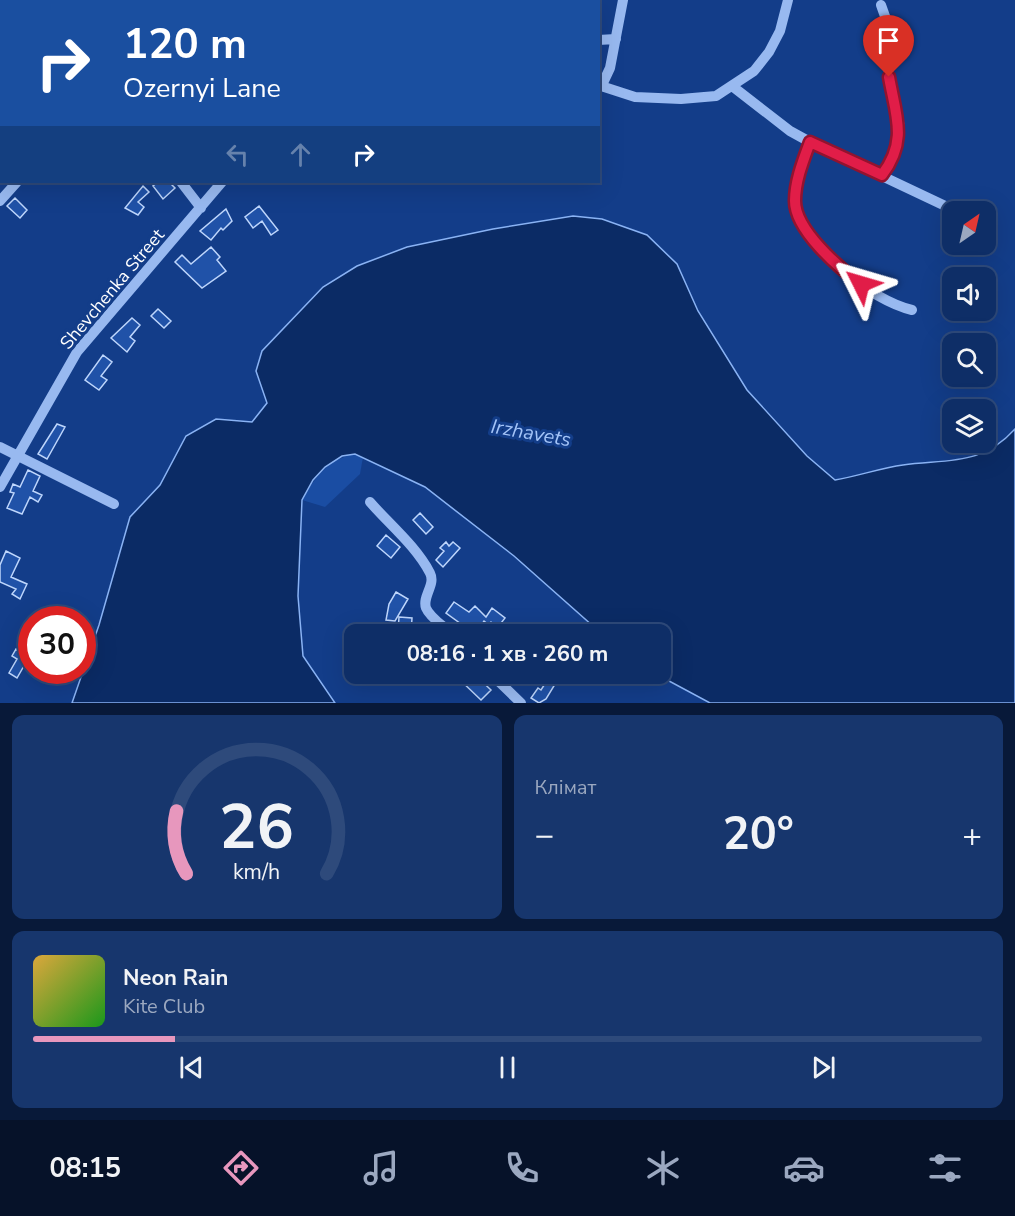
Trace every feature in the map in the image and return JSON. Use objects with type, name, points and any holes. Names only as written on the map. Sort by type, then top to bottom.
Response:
[{"type":"street","points":[[623,0],[616,39],[600,85],[635,97],[681,99],[716,96],[754,71],[769,52],[780,32],[788,0]]},
{"type":"street","points":[[881,4],[887,22],[889,77],[900,127],[891,163],[882,175]]},
{"type":"street","points":[[600,40],[616,39]]},
{"type":"street","points":[[732,86],[790,131],[942,204]]},
{"type":"street","points":[[810,142],[796,184],[795,204],[805,230],[846,273],[876,296],[912,310]]},
{"type":"street","points":[[0,201],[16,183]]},
{"type":"street","points":[[182,183],[201,208]]},
{"type":"street","name":"Shevchenka Street","points":[[0,487],[77,352],[221,183]]},
{"type":"street","points":[[0,447],[114,504]]},
{"type":"street","points":[[369,502],[420,557],[430,573],[432,580],[425,602],[426,608],[442,624]]},
{"type":"street","points":[[501,684],[521,703]]},
{"type":"shaded area","points":[[355,454],[363,457],[360,474],[325,507],[302,500],[323,470],[337,460]]},
{"type":"water","name":"Irzhavets","points":[[573,216],[602,219],[647,235],[677,264],[698,311],[747,390],[807,456],[835,480],[895,466],[950,461],[981,453],[996,453],[996,445],[1015,429],[1015,703],[710,703],[671,682],[671,624],[591,624],[514,556],[425,487],[355,454],[342,456],[325,467],[313,480],[302,500],[298,596],[303,656],[335,703],[72,703],[79,684],[96,684],[96,634],[130,517],[160,485],[186,436],[216,419],[252,422],[267,403],[256,371],[262,351],[323,287],[357,266],[407,247],[493,229]]},
{"type":"building","points":[[157,183],[170,183],[175,188],[163,199],[153,186]]},
{"type":"building","points":[[143,186],[149,192],[138,202],[144,207],[138,215],[125,208]]},
{"type":"building","points":[[15,198],[27,210],[20,218],[7,206]]},
{"type":"building","points":[[259,206],[278,230],[271,235],[262,221],[253,228],[245,217]]},
{"type":"building","points":[[226,209],[232,221],[223,230],[221,228],[211,240],[200,231]]},
{"type":"building","points":[[211,247],[220,257],[217,260],[226,271],[202,288],[175,262],[182,255],[191,264]]},
{"type":"building","points":[[158,309],[171,321],[164,328],[151,316]]},
{"type":"building","points":[[132,318],[140,325],[130,337],[135,341],[127,352],[111,338]]},
{"type":"building","points":[[103,355],[112,362],[101,376],[107,380],[99,390],[85,380]]},
{"type":"building","points":[[57,424],[65,427],[47,459],[38,454]]},
{"type":"building","points":[[28,470],[40,476],[33,491],[42,495],[38,502],[30,497],[22,514],[7,508],[14,493],[10,492],[13,484],[20,487]]},
{"type":"building","points":[[420,513],[433,527],[426,534],[413,520]]},
{"type":"building","points":[[386,535],[400,547],[391,558],[377,546]]},
{"type":"building","points":[[446,542],[449,546],[453,542],[460,548],[443,567],[436,560],[444,551],[440,548]]},
{"type":"building","points":[[6,551],[20,558],[11,577],[27,584],[20,599],[12,594],[16,589],[0,582],[0,565]]},
{"type":"building","points":[[396,592],[408,599],[395,621],[386,620],[389,604]]},
{"type":"building","points":[[454,602],[469,612],[475,606],[486,617],[492,608],[505,618],[500,624],[491,622],[488,624],[484,621],[482,624],[461,624],[446,613]]},
{"type":"building","points":[[399,617],[412,618],[412,624],[399,624]]},
{"type":"building","points":[[16,649],[18,650],[17,678],[9,673],[17,659],[12,656]]},
{"type":"building","points":[[464,684],[485,684],[491,690],[481,700]]},
{"type":"building","points":[[545,684],[555,684],[546,699],[539,703],[531,698],[538,688],[541,690]]},
{"type":"route","points":[[861,284],[846,273],[805,230],[795,204],[796,184],[810,142],[882,175],[891,163],[900,127],[889,77]]}]
